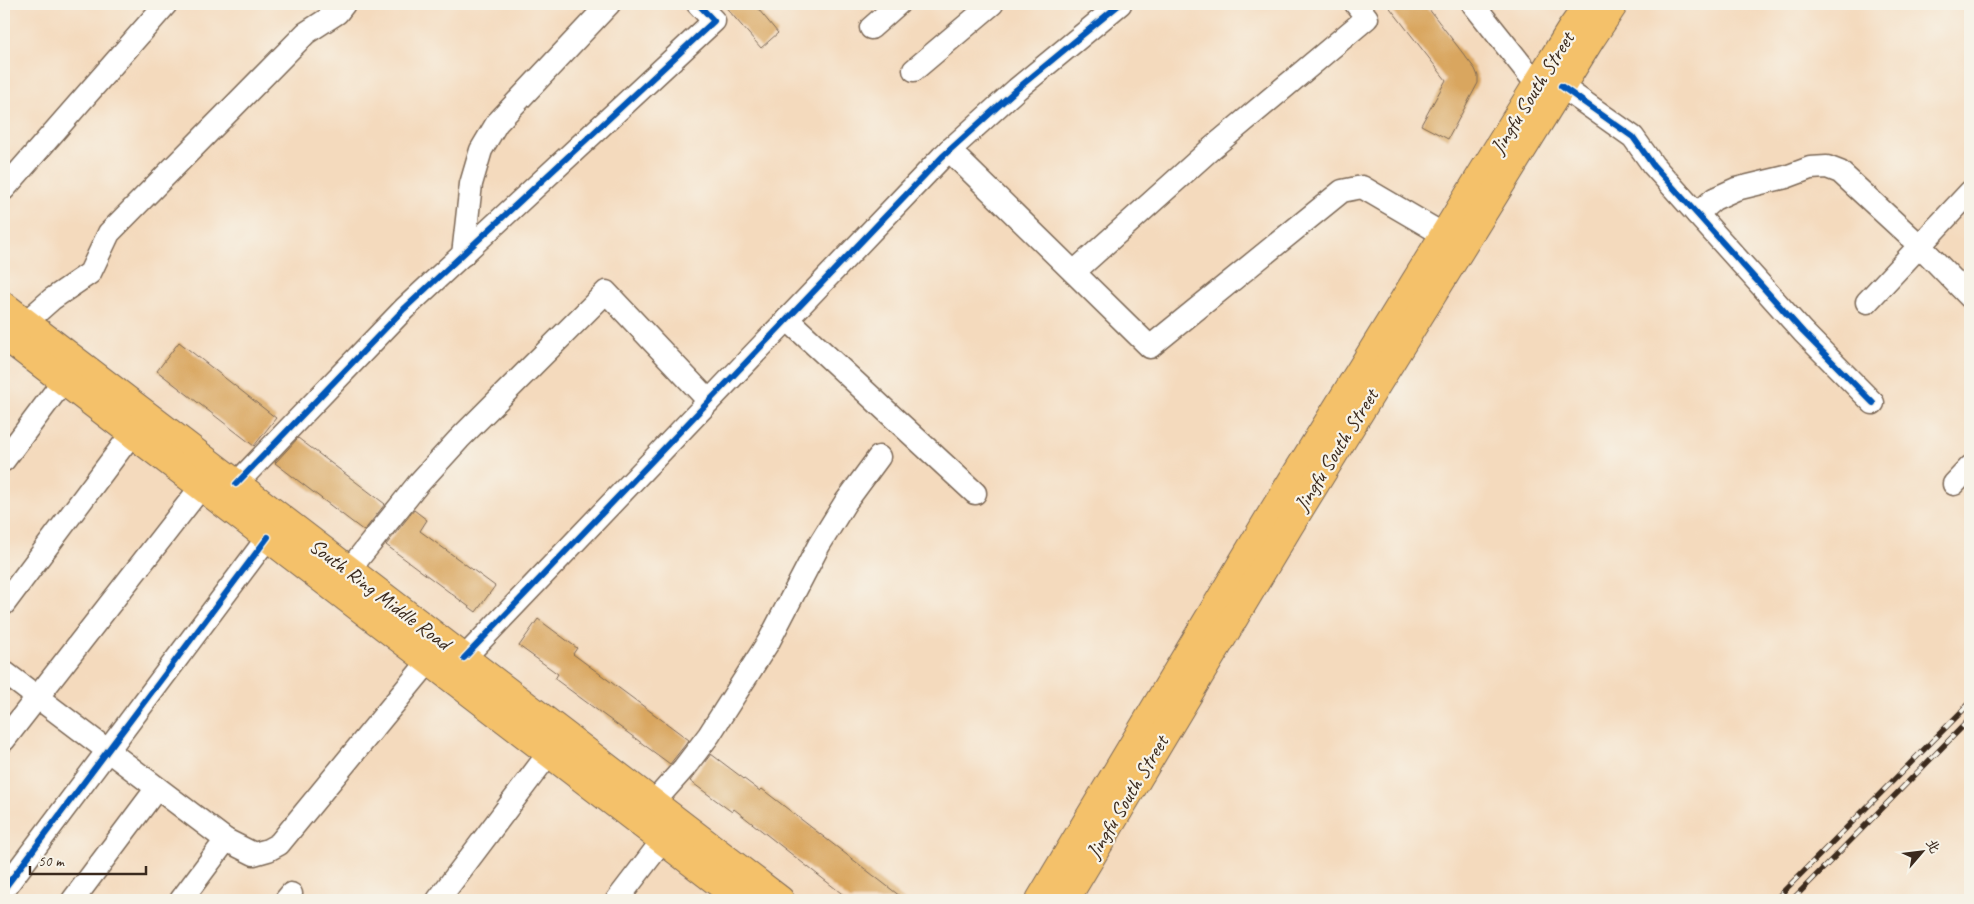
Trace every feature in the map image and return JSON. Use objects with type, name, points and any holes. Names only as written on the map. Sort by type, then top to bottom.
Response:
[{"type":"highway","name":"Jingfu South Street","points":[[1065,900],[1550,91],[1589,4]]},
{"type":"highway","name":"Jingfu South Street","points":[[1040,900],[1271,515],[1444,235],[1614,4]]},
{"type":"highway","name":"South Ring Middle Road","points":[[4,306],[15,329],[64,380],[741,900]]},
{"type":"highway","name":"South Ring Middle Road","points":[[15,329],[236,484],[780,900]]},
{"type":"street","points":[[4,189],[166,4]]},
{"type":"street","points":[[15,329],[52,299],[90,273],[109,233],[306,33],[337,13],[344,4]]},
{"type":"street","points":[[463,255],[471,184],[481,150],[497,123],[609,4]]},
{"type":"street","points":[[236,484],[404,309],[714,21],[698,4]]},
{"type":"street","points":[[871,28],[898,4]]},
{"type":"street","points":[[914,70],[992,4]]},
{"type":"street","points":[[464,658],[950,150],[1017,89],[1120,4]]},
{"type":"street","points":[[1074,272],[1212,148],[1367,18],[1356,4]]},
{"type":"street","points":[[1474,4],[1550,91],[1632,137],[1652,165],[1696,214],[1803,332],[1873,403]]},
{"type":"street","points":[[950,150],[1150,347],[1342,191],[1362,187],[1444,235]]},
{"type":"street","points":[[1696,214],[1714,199],[1736,189],[1810,168],[1827,167],[1840,172],[1919,245],[1970,296]]},
{"type":"street","points":[[1867,302],[1970,192]]},
{"type":"street","points":[[349,570],[418,484],[459,439],[606,292],[709,401]]},
{"type":"street","points":[[787,320],[975,494]]},
{"type":"street","points":[[4,460],[64,380]]},
{"type":"street","points":[[4,604],[133,432]]},
{"type":"street","points":[[653,803],[684,768],[708,735],[769,641],[819,545],[845,503],[879,457]]},
{"type":"street","points":[[1954,484],[1970,467]]},
{"type":"street","points":[[4,740],[202,486]]},
{"type":"street","points":[[4,889],[268,537]]},
{"type":"street","points":[[4,672],[226,840],[254,854],[279,844],[429,661]]},
{"type":"street","points":[[438,900],[549,753]]},
{"type":"street","points":[[73,900],[157,788]]},
{"type":"street","points":[[180,900],[226,840]]},
{"type":"street","points":[[618,900],[663,840]]},
{"type":"building","points":[[723,4],[754,4],[778,33],[761,48]]},
{"type":"building","points":[[1387,4],[1425,4],[1475,69],[1478,83],[1448,139],[1421,125],[1446,80]]},
{"type":"building","points":[[179,342],[276,418],[254,446],[157,371]]},
{"type":"building","points":[[298,438],[385,504],[364,531],[275,463]]},
{"type":"building","points":[[414,510],[427,520],[420,531],[495,586],[476,612],[386,545]]},
{"type":"building","points":[[538,619],[577,648],[573,654],[689,740],[670,764],[555,679],[558,674],[519,646]]},
{"type":"building","points":[[711,754],[760,791],[762,789],[905,900],[850,900],[734,809],[732,812],[690,781]]},
{"type":"railway","points":[[1775,900],[1970,703]]},
{"type":"railway","points":[[1792,900],[1970,719]]},
{"type":"cycle path","points":[[236,484],[404,309],[714,21],[698,4]]},
{"type":"cycle path","points":[[464,658],[942,157],[1017,89],[1120,4]]},
{"type":"cycle path","points":[[1561,86],[1633,137],[1653,165],[1803,332],[1873,403]]},
{"type":"cycle path","points":[[4,889],[268,537]]}]
